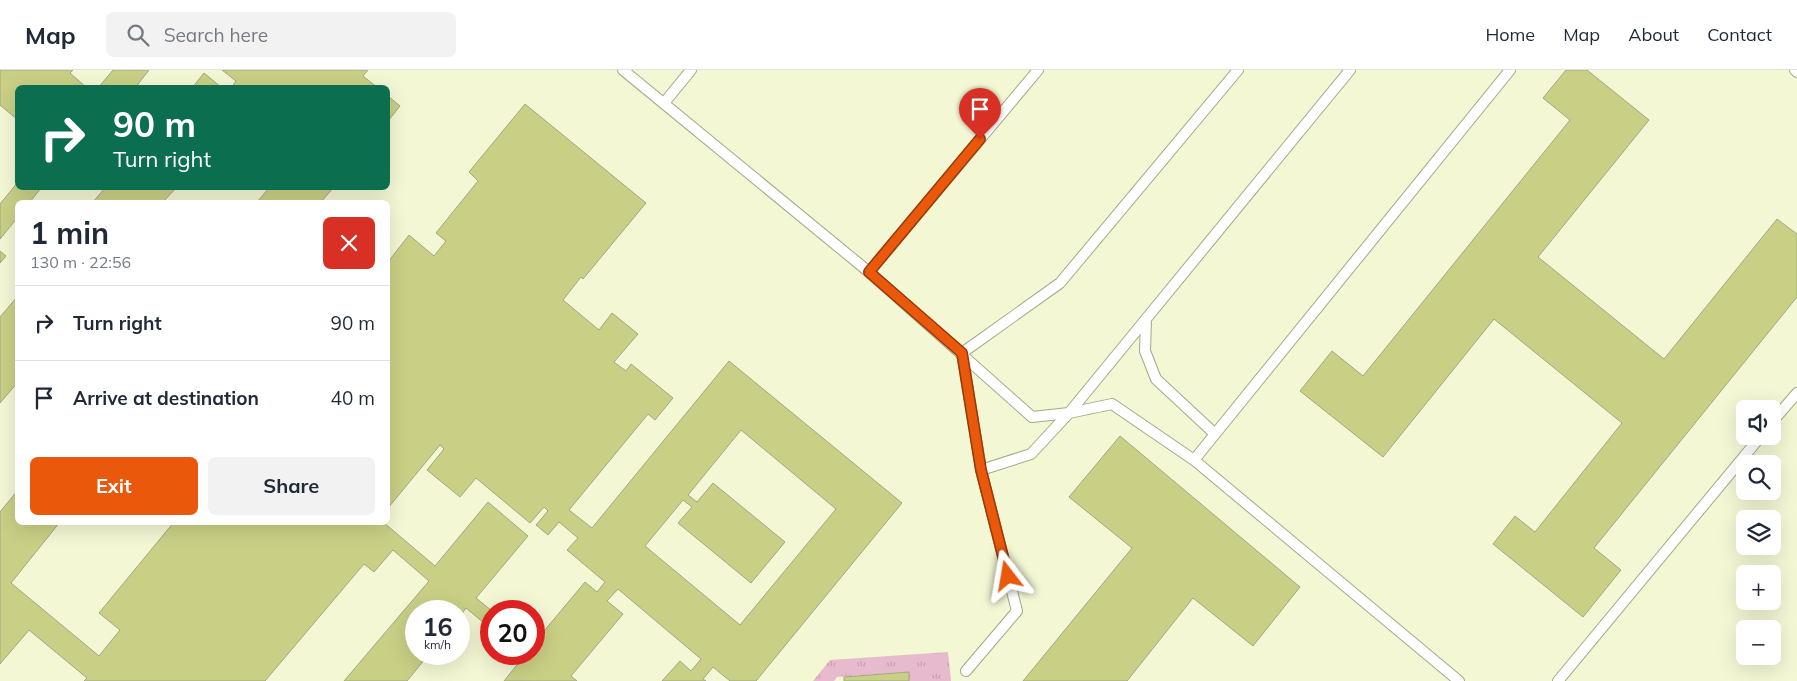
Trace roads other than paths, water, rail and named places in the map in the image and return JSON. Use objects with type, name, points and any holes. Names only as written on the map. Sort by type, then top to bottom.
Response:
[{"type":"lane","points":[[623,70],[869,272],[1032,417],[1069,413],[1112,404],[1194,460],[1459,681]]},
{"type":"lane","points":[[664,103],[691,70]]},
{"type":"lane","points":[[869,272],[1038,70]]},
{"type":"lane","points":[[962,353],[1060,283],[1238,70]]},
{"type":"lane","points":[[981,470],[1031,454],[1069,413],[1350,70]]},
{"type":"lane","points":[[1194,460],[1510,70]]},
{"type":"lane","points":[[1146,319],[1145,351],[1156,379],[1215,434]]},
{"type":"lane","points":[[962,353],[981,470],[1017,611],[966,671]]},
{"type":"lane","points":[[1781,412],[1797,393]]},
{"type":"lane","points":[[1558,681],[1754,445]]}]
